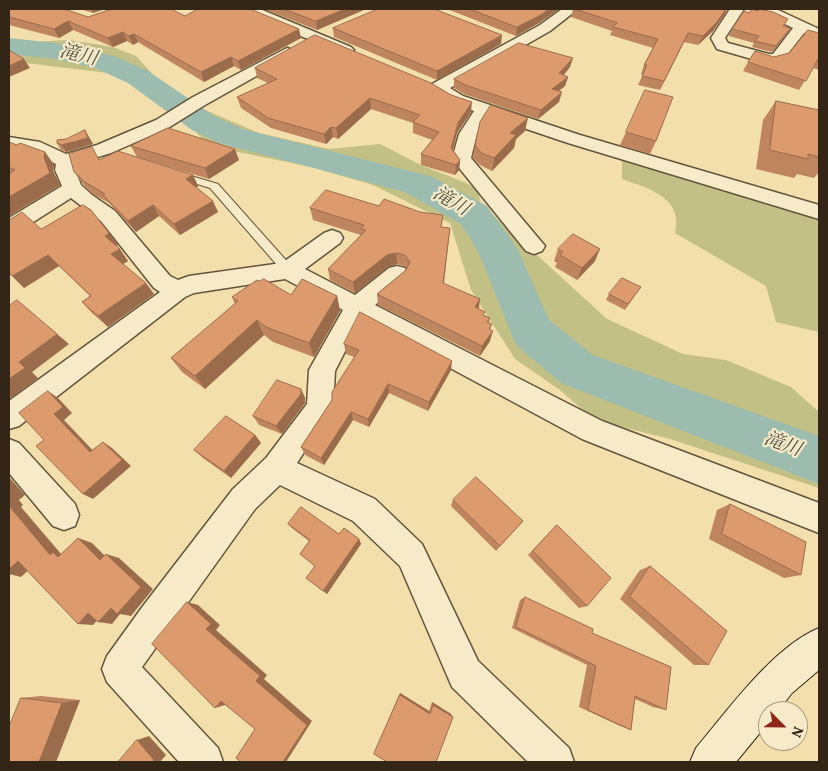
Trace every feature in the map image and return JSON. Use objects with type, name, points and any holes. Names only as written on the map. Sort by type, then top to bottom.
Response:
[{"type":"street","points":[[250,9],[359,56]]},
{"type":"street","points":[[438,88],[546,28],[571,9]]},
{"type":"street","points":[[737,9],[718,38],[722,46],[769,59],[778,57],[814,30],[765,9]]},
{"type":"street","points":[[524,21],[546,28]]},
{"type":"street","points":[[9,142],[33,146],[65,161],[108,153],[162,124],[199,100],[332,30]]},
{"type":"street","points":[[498,36],[516,43]]},
{"type":"street","points":[[421,81],[438,88],[457,100],[574,139],[819,212]]},
{"type":"street","points":[[484,109],[468,134],[461,159],[534,246]]},
{"type":"street","points":[[65,161],[66,170],[73,188],[85,200],[108,216],[162,282],[178,291]]},
{"type":"street","points":[[9,228],[73,188]]},
{"type":"street","points":[[9,417],[178,291],[189,285],[288,270],[332,238]]},
{"type":"street","points":[[288,270],[592,430],[819,518]]},
{"type":"street","points":[[204,762],[120,669],[155,618],[244,499],[276,468],[320,408],[322,370],[356,307],[397,274]]},
{"type":"street","points":[[9,452],[64,515]]},
{"type":"street","points":[[276,468],[364,510],[410,555],[465,674],[555,762]]},
{"type":"street","points":[[710,762],[778,680],[819,646]]},
{"type":"lane","points":[[169,173],[214,186],[288,270]]},
{"type":"shaded area","points":[[9,40],[32,42],[69,40],[113,47],[136,56],[157,79],[9,61]]},
{"type":"shaded area","points":[[205,110],[259,133],[329,149],[380,144],[421,165],[466,183],[479,191],[480,203],[607,319],[683,354],[726,360],[791,387],[819,412],[819,488],[670,439],[594,420],[560,390],[515,359],[471,290],[450,223],[373,185],[311,167],[209,146],[196,132]]},
{"type":"shaded area","points":[[622,159],[819,216],[819,332],[776,322],[766,286],[675,233],[676,221],[674,211],[669,203],[653,191],[622,179]]},
{"type":"building","points":[[9,9],[64,9],[88,17],[112,9],[171,9],[185,16],[198,9],[250,9],[299,29],[238,61],[231,57],[201,72],[134,34],[129,36],[123,32],[108,38],[68,21],[54,29],[9,17]]},
{"type":"building","points":[[284,9],[345,9],[316,21]]},
{"type":"building","points":[[378,9],[434,9],[502,35],[437,71],[333,28]]},
{"type":"building","points":[[470,9],[549,9],[517,27]]},
{"type":"building","points":[[575,9],[726,9],[717,22],[703,36],[688,33],[664,81],[642,76],[647,65],[644,65],[658,39],[613,27],[617,23]]},
{"type":"building","points":[[752,9],[773,12],[788,19],[783,26],[790,28],[776,46],[755,41],[759,36],[732,29],[744,11],[749,13]]},
{"type":"building","points":[[808,30],[819,33],[819,59],[806,81],[748,62],[755,51],[774,57],[789,53]]},
{"type":"building","points":[[315,35],[431,83],[451,95],[472,102],[458,123],[451,148],[460,160],[456,165],[421,154],[439,132],[413,122],[420,115],[370,98],[336,128],[331,127],[324,134],[268,118],[237,97],[277,79],[255,68]]},
{"type":"building","points":[[519,43],[573,58],[559,73],[568,77],[552,89],[562,92],[541,110],[465,85],[454,79]]},
{"type":"building","points":[[9,50],[24,59],[9,66]]},
{"type":"building","points":[[645,90],[673,97],[656,141],[626,132]]},
{"type":"building","points":[[776,101],[819,110],[819,157],[808,154],[808,159],[770,150]]},
{"type":"building","points":[[491,105],[528,118],[510,133],[516,135],[494,158],[481,153],[475,145],[480,122]]},
{"type":"building","points":[[168,128],[235,149],[205,168],[131,146]]},
{"type":"building","points":[[85,130],[88,138],[62,145],[57,143],[57,140],[66,139]]},
{"type":"building","points":[[9,142],[17,145],[20,143],[45,152],[44,158],[50,173],[9,197],[9,174],[15,170],[9,167]]},
{"type":"building","points":[[92,147],[99,160],[118,151],[193,175],[186,179],[213,201],[174,224],[153,205],[128,221],[103,195],[105,194],[85,182],[74,172],[69,154]]},
{"type":"building","points":[[326,190],[379,206],[384,199],[420,212],[443,215],[441,227],[450,228],[443,283],[480,299],[475,307],[485,312],[483,315],[490,318],[487,322],[492,324],[489,329],[493,331],[482,346],[377,294],[406,270],[410,262],[405,255],[396,253],[387,255],[353,282],[328,269],[366,230],[361,229],[364,225],[310,208]]},
{"type":"building","points":[[83,205],[91,210],[109,233],[105,236],[120,249],[111,254],[146,283],[98,316],[82,302],[91,296],[48,255],[12,276],[9,273],[9,220],[22,212],[41,229]]},
{"type":"building","points":[[573,234],[600,249],[582,268],[560,255],[563,252],[558,249]]},
{"type":"building","points":[[622,278],[641,287],[628,304],[609,294]]},
{"type":"building","points":[[264,279],[291,295],[302,279],[337,296],[309,343],[266,327],[257,320],[195,376],[171,358],[238,301],[232,297],[257,280]]},
{"type":"building","points":[[17,300],[57,334],[19,362],[25,368],[9,379],[9,306]]},
{"type":"building","points":[[360,312],[452,361],[429,402],[388,384],[368,419],[351,412],[321,458],[301,447],[332,400],[332,392],[359,350],[344,344]]},
{"type":"building","points":[[277,380],[301,389],[301,394],[276,426],[253,416]]},
{"type":"building","points":[[48,391],[63,407],[54,414],[90,452],[103,442],[122,460],[83,494],[36,446],[44,440],[19,413]]},
{"type":"building","points":[[226,416],[255,435],[224,471],[194,450]]},
{"type":"building","points":[[476,477],[523,521],[500,546],[453,500]]},
{"type":"building","points":[[730,504],[806,542],[801,575],[722,534]]},
{"type":"building","points":[[9,506],[50,555],[53,552],[58,557],[78,538],[100,560],[106,554],[141,587],[117,614],[111,608],[98,622],[88,613],[78,624],[18,561],[9,569]]},
{"type":"building","points":[[301,507],[339,534],[344,528],[359,539],[323,591],[306,578],[315,566],[300,554],[310,540],[288,524]]},
{"type":"building","points":[[557,525],[611,578],[587,606],[533,551]]},
{"type":"building","points":[[650,566],[727,631],[708,665],[630,597]]},
{"type":"building","points":[[525,597],[593,629],[592,633],[671,667],[666,710],[635,696],[631,730],[588,710],[596,666],[516,627]]},
{"type":"building","points":[[187,602],[211,624],[206,629],[260,676],[256,681],[307,725],[283,762],[241,762],[236,758],[255,729],[221,701],[215,708],[152,644]]},
{"type":"building","points":[[400,695],[430,714],[433,705],[453,717],[436,762],[387,762],[374,754]]},
{"type":"building","points":[[21,698],[62,703],[39,762],[9,762],[9,727]]},
{"type":"building","points":[[137,740],[154,760],[153,762],[118,762]]},
{"type":"waterway","name":"滝川","points":[[9,46],[55,51],[104,62],[138,77],[203,123],[231,136],[417,184],[474,215],[497,248],[532,332],[577,369],[819,460]]}]
